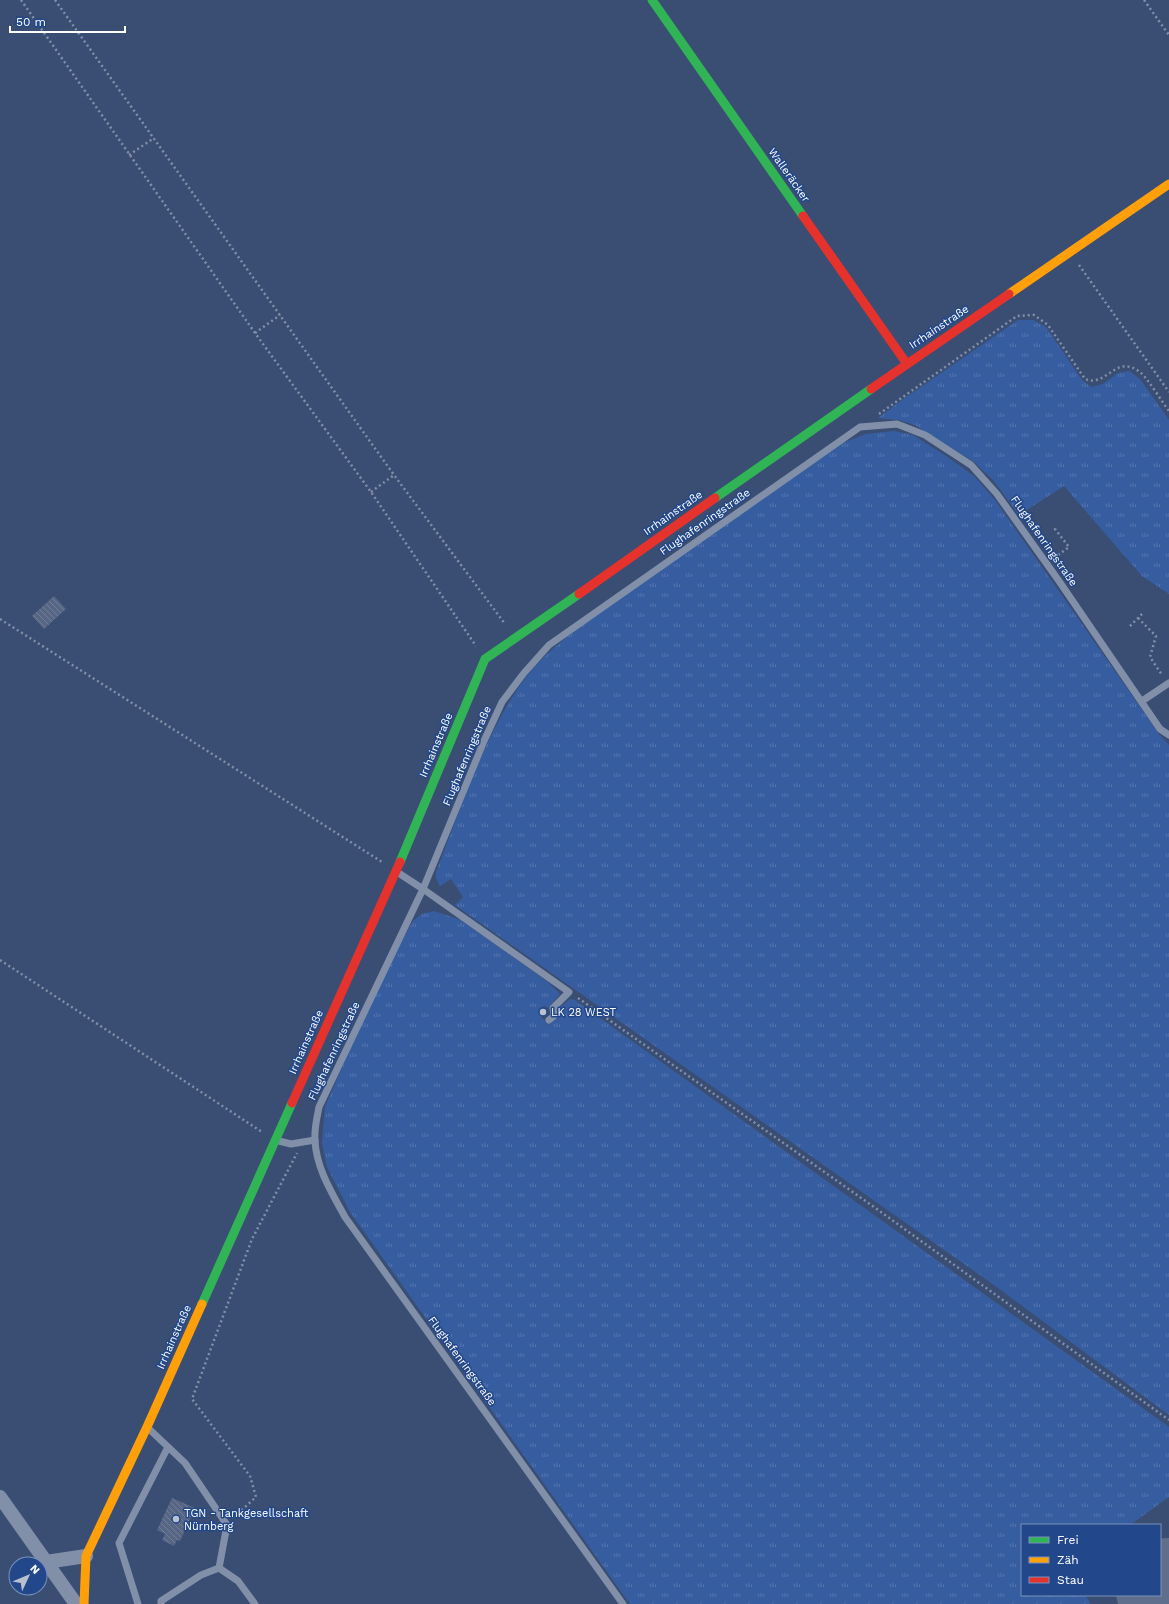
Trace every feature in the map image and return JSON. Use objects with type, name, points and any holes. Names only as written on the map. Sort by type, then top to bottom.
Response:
[{"type":"street","name":"Walleräcker","points":[[652,0],[907,364]]},
{"type":"street","name":"Irrhainstraße","points":[[84,1604],[86,1556],[147,1427],[396,871],[485,659],[907,364],[1169,184]]},
{"type":"street","points":[[0,1497],[42,1556]]},
{"type":"street","points":[[48,1562],[86,1556]]},
{"type":"street","points":[[48,1565],[76,1604]]},
{"type":"lane","name":"Flughafenringstraße","points":[[623,1604],[345,1217],[329,1188],[318,1161],[315,1140],[319,1106],[423,889],[502,702],[524,673],[549,645],[860,427],[897,424],[925,435],[970,465],[997,494],[1047,563],[1160,729],[1169,735]]},
{"type":"lane","points":[[1142,701],[1169,683]]},
{"type":"lane","points":[[396,871],[569,992],[553,1008],[554,1016],[549,1020]]},
{"type":"lane","points":[[275,1140],[291,1144],[315,1140]]},
{"type":"lane","points":[[147,1427],[184,1463],[227,1524],[219,1568]]},
{"type":"lane","points":[[138,1604],[119,1543],[168,1447]]},
{"type":"lane","points":[[160,1603],[201,1575],[219,1568]]},
{"type":"lane","points":[[219,1568],[238,1581],[255,1604]]},
{"type":"path","points":[[22,0],[255,333],[371,492],[485,659]]},
{"type":"path","points":[[54,0],[394,475],[515,638]]},
{"type":"path","points":[[1144,0],[1169,35]]},
{"type":"path","points":[[129,155],[154,138]]},
{"type":"path","points":[[1070,252],[1169,392]]},
{"type":"path","points":[[255,333],[280,315]]},
{"type":"path","points":[[860,427],[1017,316],[1034,315],[1048,325],[1085,379],[1092,382],[1099,380],[1116,368],[1129,367],[1142,373],[1169,412]]},
{"type":"path","points":[[371,492],[394,475]]},
{"type":"path","points":[[1047,563],[1069,547],[1055,529],[1058,527]]},
{"type":"path","points":[[1130,626],[1142,614]]},
{"type":"path","points":[[1138,618],[1156,636],[1150,657],[1169,683]]},
{"type":"path","points":[[0,619],[396,871]]},
{"type":"path","points":[[0,960],[275,1140]]},
{"type":"path","points":[[569,992],[874,1207],[1169,1420]]},
{"type":"path","points":[[227,1524],[256,1497],[250,1476],[192,1399],[252,1239],[303,1142]]},
{"type":"green space","points":[[1018,320],[1033,320],[1046,327],[1082,380],[1091,387],[1103,384],[1118,373],[1129,371],[1140,379],[1169,420],[1169,594],[1142,576],[1064,486],[1019,515],[994,481],[974,462],[915,425],[899,420],[878,418]]},
{"type":"green space","points":[[894,431],[913,435],[974,476],[995,500],[1159,734],[1169,745],[1169,1415],[1001,1290],[455,905],[463,897],[451,879],[440,886],[436,878],[436,872],[462,802],[492,733],[517,690],[545,656],[580,626],[843,443],[866,434]]},
{"type":"green space","points":[[434,911],[461,920],[548,982],[560,994],[548,1008],[544,1006],[538,1009],[542,1018],[549,1025],[560,1016],[556,1011],[570,999],[575,1000],[1169,1427],[1169,1497],[1131,1524],[1021,1524],[1021,1596],[1086,1596],[1091,1604],[630,1604],[350,1212],[327,1167],[322,1143],[325,1107],[383,973],[413,921],[422,914]]},
{"type":"building","points":[[54,596],[66,609],[44,629],[32,616]]},
{"type":"building","name":"TGN - Tankgesellschaft Nürnberg","points":[[172,1498],[195,1508],[180,1541],[177,1540],[174,1546],[162,1540],[165,1534],[157,1530]]},
{"type":"traffic: fast","points":[[652,0],[803,216]]},
{"type":"traffic: fast","points":[[715,498],[871,389]]},
{"type":"traffic: fast","points":[[400,862],[485,659],[579,594]]},
{"type":"traffic: fast","points":[[202,1304],[292,1103]]},
{"type":"traffic: slow","points":[[1009,294],[1169,184]]},
{"type":"traffic: slow","points":[[84,1604],[86,1556],[147,1427],[202,1304]]},
{"type":"traffic: jam","points":[[803,216],[907,364]]},
{"type":"traffic: jam","points":[[871,389],[1009,294]]},
{"type":"traffic: jam","points":[[579,594],[715,498]]},
{"type":"traffic: jam","points":[[292,1103],[400,862]]},
{"type":"place","name":"LK 28 WEST","points":[[543,1012]]},
{"type":"place","name":"TGN - Tankgesellschaft Nürnberg","points":[[176,1519]]}]
